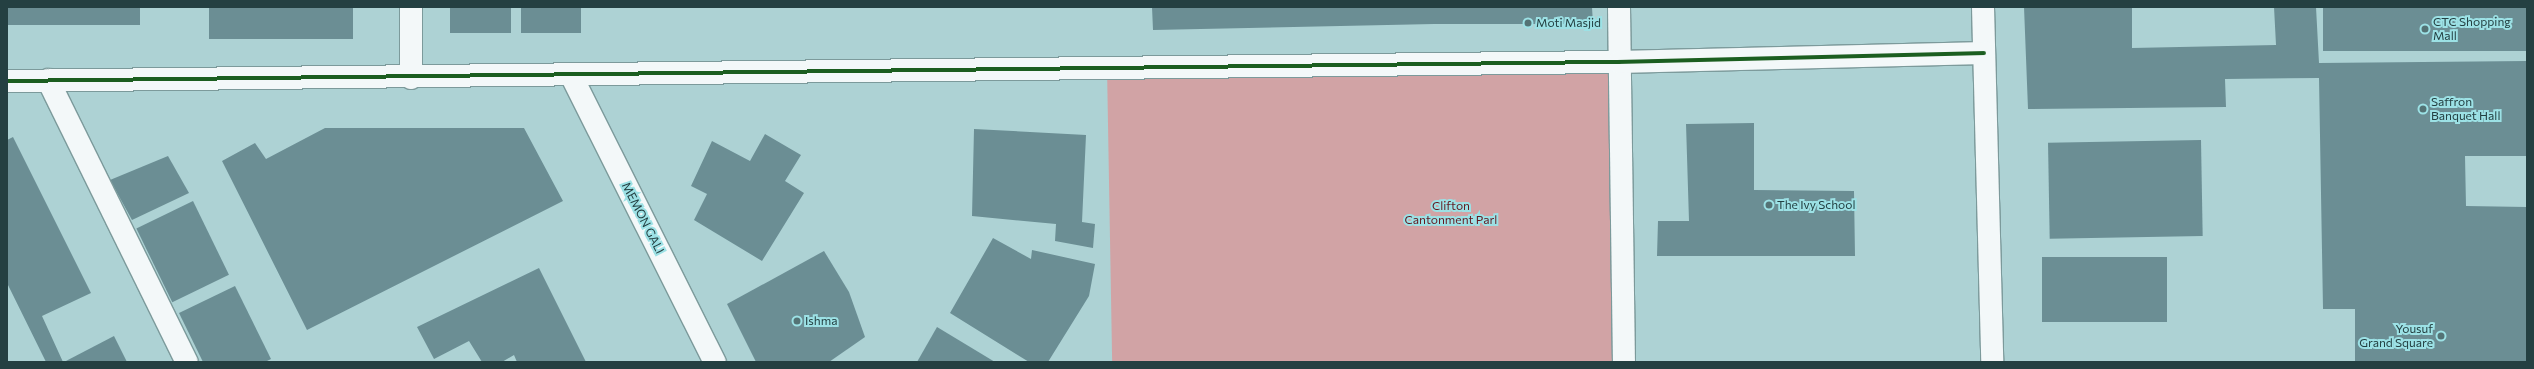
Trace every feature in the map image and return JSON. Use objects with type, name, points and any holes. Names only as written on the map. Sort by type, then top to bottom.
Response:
[{"type":"street","points":[[411,7],[411,78]]},
{"type":"street","points":[[1619,7],[1624,362]]},
{"type":"street","points":[[1983,7],[1992,362]]},
{"type":"street","points":[[7,81],[411,78],[1619,62],[1984,53]]},
{"type":"street","name":"MEMON GALI","points":[[571,75],[715,362]]},
{"type":"street","points":[[48,80],[187,362]]},
{"type":"green space","name":"Clifton Cantonment Parl","points":[[1619,62],[1624,362],[1112,362],[1107,71]]},
{"type":"building","points":[[7,7],[140,7],[140,25],[7,25]]},
{"type":"building","points":[[209,7],[353,7],[353,39],[209,39]]},
{"type":"building","points":[[450,7],[511,7],[511,33],[450,33]]},
{"type":"building","points":[[521,7],[581,7],[581,33],[521,33]]},
{"type":"building","points":[[1152,7],[1592,7],[1593,24],[1434,24],[1153,30]]},
{"type":"building","points":[[2024,7],[2132,7],[2132,48],[2276,45],[2274,7],[2316,7],[2319,63],[2527,61],[2527,156],[2465,156],[2466,206],[2527,207],[2527,362],[2355,362],[2355,309],[2323,309],[2319,78],[2225,79],[2226,107],[2028,109]]},
{"type":"building","name":"CTC Shopping Mall","points":[[2323,7],[2527,7],[2527,51],[2323,51]]},
{"type":"building","points":[[1754,123],[1754,190],[1854,191],[1855,256],[1657,256],[1658,221],[1689,221],[1686,124]]},
{"type":"building","points":[[325,128],[524,128],[563,201],[307,330],[222,161],[255,143],[266,159]]},
{"type":"building","points":[[974,129],[1086,135],[1082,222],[1095,224],[1093,248],[1055,241],[1056,224],[972,216]]},
{"type":"building","points":[[765,134],[801,155],[785,181],[804,193],[762,261],[694,220],[707,194],[691,186],[712,141],[750,161]]},
{"type":"building","points":[[13,137],[91,293],[42,316],[63,362],[46,362],[7,283],[7,140]]},
{"type":"building","points":[[2201,140],[2203,236],[2050,239],[2048,143]]},
{"type":"building","points":[[168,156],[189,193],[132,220],[110,180]]},
{"type":"building","points":[[193,201],[229,275],[172,302],[136,229]]},
{"type":"building","points":[[993,238],[1031,259],[1032,250],[1095,264],[1089,296],[1048,362],[1029,362],[950,313]]},
{"type":"building","name":"Ishma","points":[[824,251],[849,292],[865,337],[829,362],[756,362],[727,304]]},
{"type":"building","points":[[2042,257],[2167,257],[2167,322],[2042,322]]},
{"type":"building","points":[[539,268],[586,362],[517,362],[514,355],[502,362],[482,362],[469,341],[434,359],[417,327]]},
{"type":"building","points":[[235,286],[271,359],[265,362],[203,362],[179,313]]},
{"type":"building","points":[[937,327],[995,362],[917,362]]},
{"type":"building","points":[[114,336],[127,362],[64,362]]},
{"type":"cycle path","points":[[7,81],[1619,62],[1984,53]]},
{"type":"place","name":"Moti Masjid","points":[[1528,23]]},
{"type":"place","name":"CTC Shopping Mall","points":[[2425,29]]},
{"type":"place","name":"Saffron Banquet Hall","points":[[2423,109]]},
{"type":"place","name":"The Ivy School","points":[[1769,205]]},
{"type":"place","name":"Ishma","points":[[797,321]]},
{"type":"place","name":"Yousuf Grand Square","points":[[2441,336]]}]
